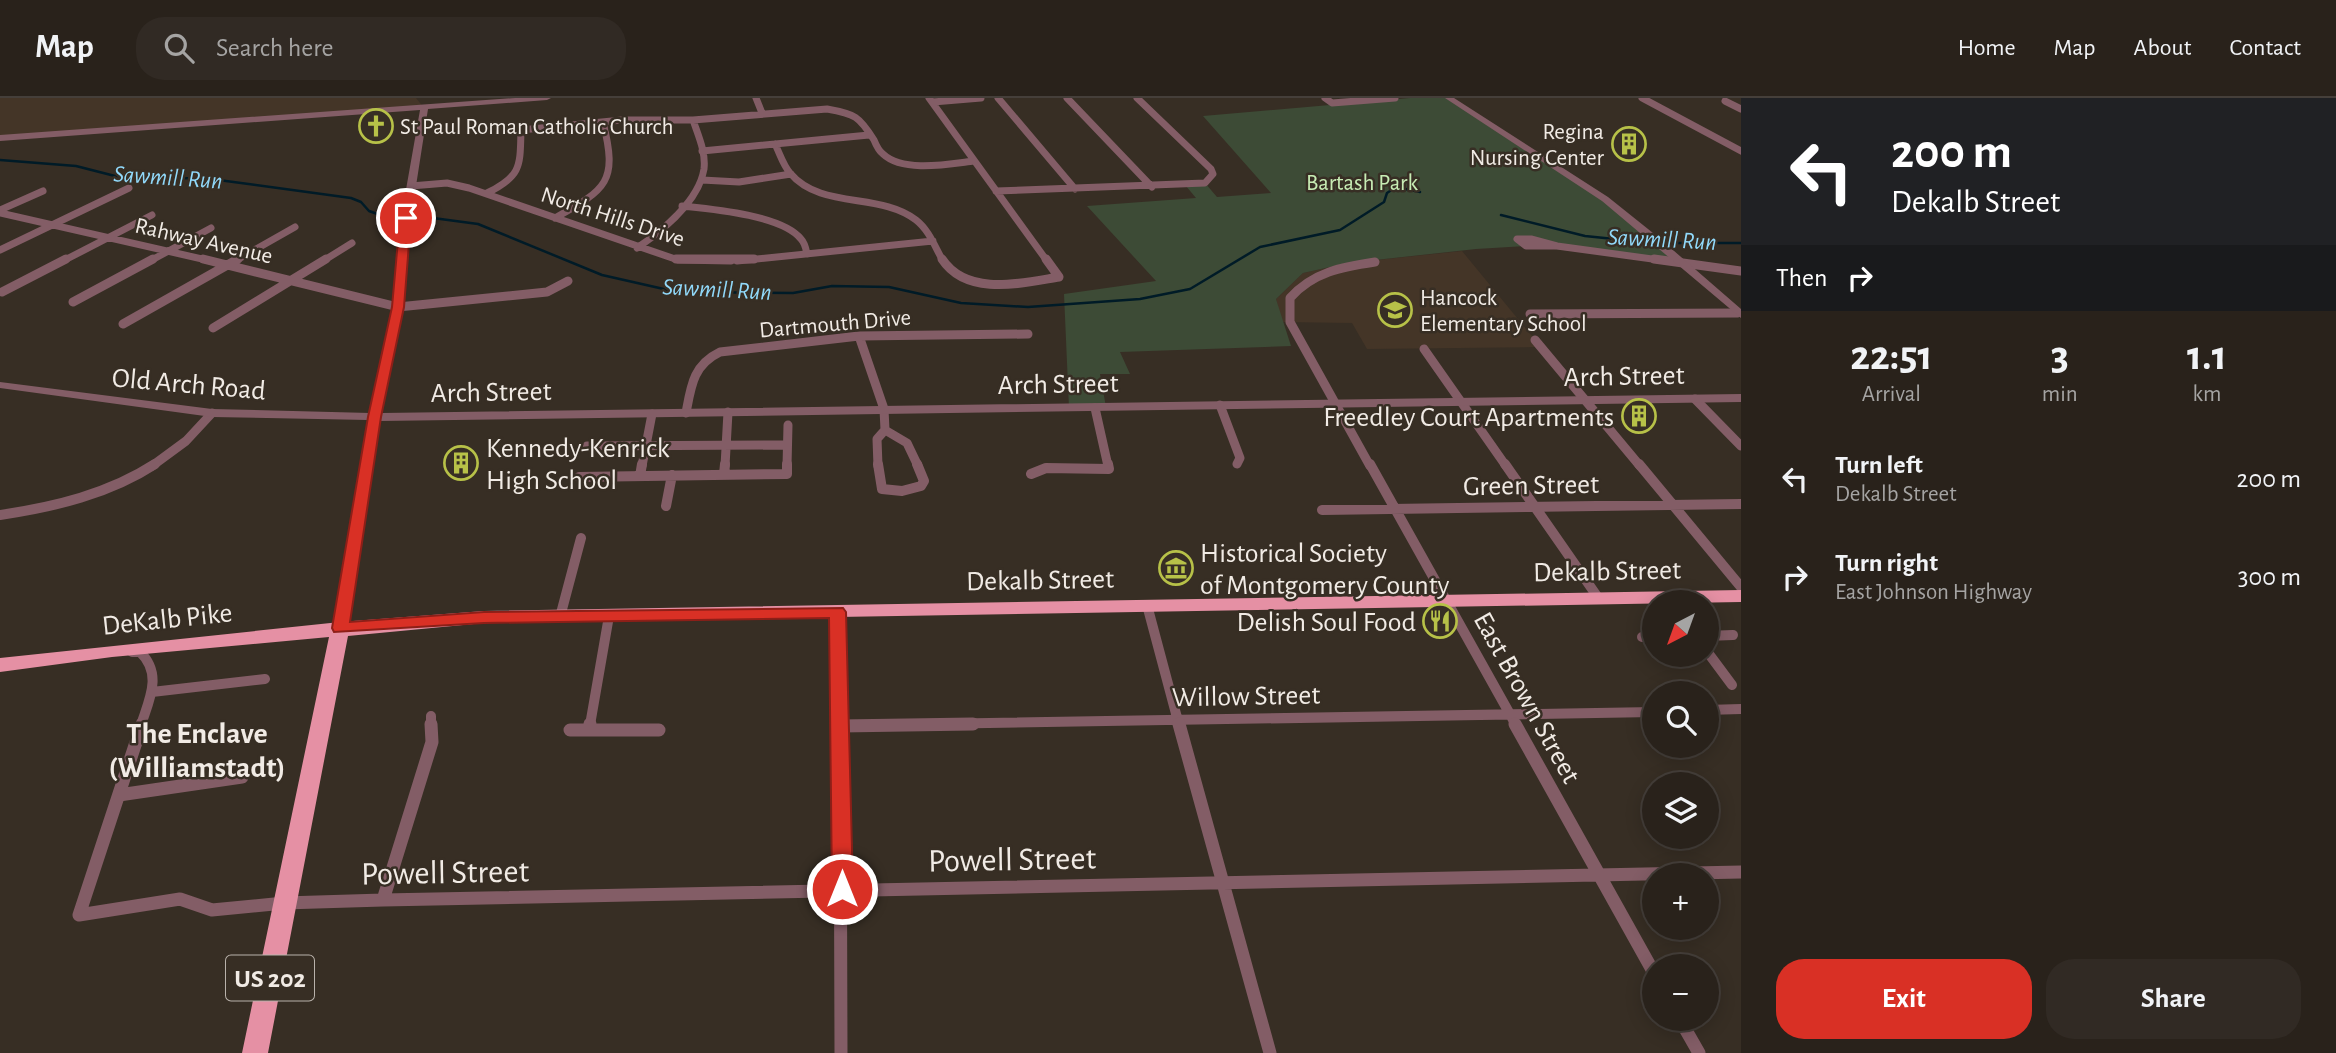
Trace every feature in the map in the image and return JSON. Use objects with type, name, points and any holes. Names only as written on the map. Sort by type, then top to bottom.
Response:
[{"type":"highway","name":"Dekalb Street","points":[[1719,597],[1741,596]]},
{"type":"highway","name":"Dekalb Street","points":[[340,628],[484,617],[1448,600],[1642,600]]},
{"type":"highway","name":"DeKalb Pike","points":[[0,665],[340,628]]},
{"type":"highway","name":"US 202","points":[[255,1053],[340,628]]},
{"type":"street","points":[[340,628],[374,417],[398,307],[406,215],[424,108],[416,98]]},
{"type":"street","points":[[0,138],[547,98]]},
{"type":"street","points":[[755,98],[762,113]]},
{"type":"street","points":[[931,100],[981,98]]},
{"type":"street","points":[[999,98],[1075,189]]},
{"type":"street","points":[[1067,98],[1152,187]]},
{"type":"street","points":[[996,191],[1205,183],[1213,174],[1211,169],[1137,98]]},
{"type":"street","points":[[1325,98],[1332,103],[1395,98]]},
{"type":"street","points":[[1449,98],[1605,199],[1659,242],[1740,314]]},
{"type":"street","points":[[1642,98],[1741,150]]},
{"type":"street","points":[[775,144],[791,174],[800,182],[830,194],[903,212],[922,225],[947,267],[971,280],[1004,284],[1059,277],[931,100]]},
{"type":"street","points":[[1725,101],[1741,109]]},
{"type":"street","points":[[487,193],[516,177],[520,169],[521,130],[637,119],[693,120],[815,109],[843,111],[861,119],[882,154],[896,162],[928,166],[974,161]]},
{"type":"street","points":[[637,248],[654,238],[702,180],[705,168],[693,120]]},
{"type":"street","points":[[555,218],[594,194],[610,173],[612,162],[603,122]]},
{"type":"street","points":[[702,151],[869,135]]},
{"type":"street","points":[[702,180],[739,182],[791,174]]},
{"type":"street","name":"North Hills Drive","points":[[411,186],[447,183],[487,193],[665,258],[712,263],[933,241]]},
{"type":"street","points":[[0,250],[129,188]]},
{"type":"street","points":[[0,212],[43,191]]},
{"type":"street","points":[[682,206],[741,214],[786,230],[800,237],[807,254]]},
{"type":"street","name":"Rahway Avenue","points":[[0,212],[290,279],[398,307]]},
{"type":"street","points":[[2,292],[152,215]]},
{"type":"street","points":[[123,324],[295,227]]},
{"type":"street","points":[[73,302],[211,228]]},
{"type":"street","points":[[213,328],[352,243]]},
{"type":"street","points":[[1557,246],[1741,271]]},
{"type":"street","name":"East Brown Street","points":[[1375,262],[1315,274],[1290,298],[1290,322],[1338,403],[1644,954]]},
{"type":"street","points":[[398,307],[547,292],[568,281]]},
{"type":"street","points":[[1530,314],[1740,314]]},
{"type":"street","name":"Dartmouth Drive","points":[[686,413],[696,368],[707,357],[720,352],[859,336],[1028,334]]},
{"type":"street","points":[[859,336],[884,410],[884,430],[877,439],[878,477],[882,489],[902,491],[921,486],[925,481],[908,442],[894,432],[884,430]]},
{"type":"street","points":[[1535,340],[1741,587]]},
{"type":"street","points":[[1424,349],[1599,599]]},
{"type":"street","name":"Old Arch Road","points":[[0,385],[212,413],[374,417]]},
{"type":"street","name":"Arch Street","points":[[374,417],[1741,398]]},
{"type":"street","points":[[1695,399],[1741,446]]},
{"type":"street","points":[[1220,405],[1240,458],[1237,464]]},
{"type":"street","points":[[1031,474],[1046,467],[1109,469],[1095,408]]},
{"type":"street","points":[[724,475],[728,412]]},
{"type":"street","points":[[0,515],[54,504],[125,481],[176,449],[212,413]]},
{"type":"street","points":[[640,476],[652,414]]},
{"type":"street","points":[[579,477],[787,474],[788,425]]},
{"type":"street","points":[[587,446],[787,444]]},
{"type":"street","points":[[666,506],[672,475]]},
{"type":"street","name":"Green Street","points":[[1322,510],[1741,504]]},
{"type":"street","points":[[560,617],[581,537]]},
{"type":"street","points":[[1147,605],[1270,1053]]},
{"type":"street","points":[[837,612],[842,889],[841,1053]]},
{"type":"street","points":[[589,730],[609,616]]},
{"type":"street","points":[[1719,636],[1733,635]]},
{"type":"street","points":[[112,651],[140,652],[148,659],[155,675],[119,795],[242,777]]},
{"type":"street","points":[[1719,667],[1732,685]]},
{"type":"street","points":[[152,692],[265,679]]},
{"type":"street","points":[[1719,710],[1741,709]]},
{"type":"street","name":"Willow Street","points":[[839,726],[1642,712]]},
{"type":"street","points":[[383,900],[432,742],[431,716]]},
{"type":"street","points":[[570,730],[659,730]]},
{"type":"street","name":"Powell Street","points":[[119,795],[79,915],[180,899],[212,910],[284,903],[383,900],[1741,872]]},
{"type":"street","points":[[1686,1031],[1699,1053]]},
{"type":"shaded area","points":[[0,98],[416,98],[424,108],[0,138]]},
{"type":"shaded area","name":"Hancock Elementary School","points":[[1462,251],[1541,347],[1367,349],[1352,323],[1281,322],[1276,299],[1303,273],[1348,263]]},
{"type":"green space","name":"Bartash Park","points":[[1410,98],[1446,98],[1605,199],[1682,263],[1526,246],[1348,263],[1303,273],[1276,299],[1291,346],[1120,352],[1130,374],[1100,374],[1106,407],[1069,408],[1064,294],[1156,281],[1087,206],[1196,198],[1186,186],[1205,183],[1217,197],[1271,193],[1203,116]]},
{"type":"waterway","name":"Sawmill Run","points":[[0,160],[76,166],[115,176],[211,179],[351,198],[361,202],[369,211],[383,216],[418,216],[478,224],[602,275],[677,292],[793,293],[832,286],[889,287],[961,303],[1028,307],[1140,299],[1190,289],[1260,247],[1340,230],[1384,202],[1387,193],[1396,187],[1420,192]]},
{"type":"waterway","name":"Sawmill Run","points":[[1501,215],[1585,236],[1653,243]]},
{"type":"waterway","name":"Sawmill Run","points":[[1661,243],[1741,243]]},
{"type":"place","name":"St Paul Roman Catholic Church","points":[[376,126]]},
{"type":"place","name":"Regina Nursing Center","points":[[1629,144]]},
{"type":"place","name":"Hancock Elementary School","points":[[1395,310]]},
{"type":"place","name":"Freedley Court Apartments","points":[[1639,416]]},
{"type":"place","name":"Kennedy-Kenrick High School","points":[[461,463]]},
{"type":"place","name":"Historical Society of Montgomery County","points":[[1176,568]]},
{"type":"place","name":"Delish Soul Food","points":[[1440,621]]},
{"type":"district","name":"The Enclave (Williamstadt)","points":[[197,750]]},
{"type":"route","points":[[406,218],[398,307],[374,417],[340,628],[484,617],[837,612],[842,889]]}]
